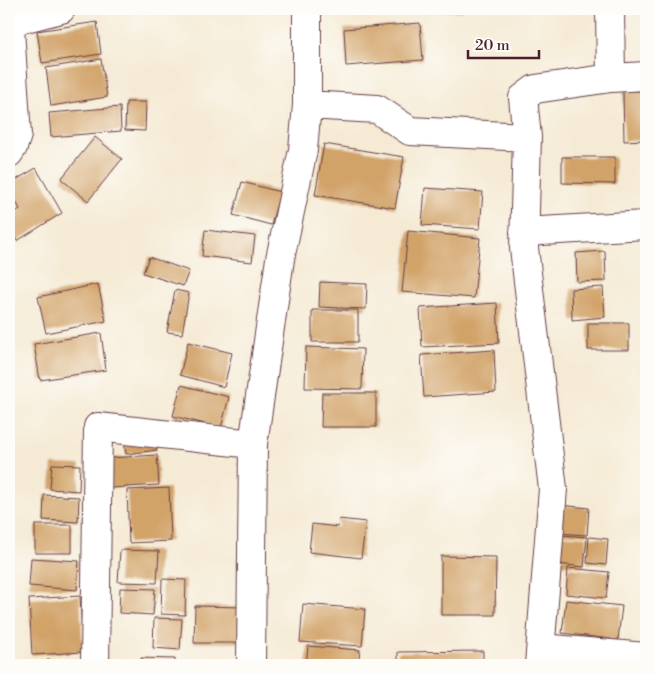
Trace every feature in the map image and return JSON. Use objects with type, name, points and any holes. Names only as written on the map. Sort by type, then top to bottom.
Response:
[{"type":"street","points":[[9,152],[17,135],[11,71],[11,26],[18,20],[60,9]]},
{"type":"street","points":[[251,665],[253,444],[280,259],[303,150],[307,105],[307,9]]},
{"type":"street","points":[[610,9],[611,78]]},
{"type":"street","points":[[646,76],[611,78],[535,89],[523,98],[527,137],[524,248],[553,488],[540,657],[646,656]]},
{"type":"street","points":[[307,105],[378,109],[410,131],[527,137]]},
{"type":"street","points":[[524,232],[646,225]]},
{"type":"street","points":[[95,665],[98,427],[253,444]]},
{"type":"building","points":[[387,9],[462,9],[462,11],[387,14]]},
{"type":"building","points":[[644,9],[646,9],[646,44],[645,44]]},
{"type":"building","points":[[97,22],[101,54],[42,63],[37,31]]},
{"type":"building","points":[[420,23],[423,60],[346,66],[344,29]]},
{"type":"building","points":[[101,59],[107,97],[51,106],[46,68]]},
{"type":"building","points":[[623,91],[646,91],[646,140],[624,141]]},
{"type":"building","points":[[126,102],[146,102],[145,131],[125,130]]},
{"type":"building","points":[[120,107],[121,131],[51,137],[49,113]]},
{"type":"building","points":[[95,137],[122,159],[88,201],[61,179]]},
{"type":"building","points":[[324,144],[404,157],[395,208],[315,195]]},
{"type":"building","points":[[562,157],[615,157],[615,184],[562,183]]},
{"type":"building","points":[[36,168],[62,213],[17,241],[9,226],[9,216],[20,209],[9,190],[9,184]]},
{"type":"building","points":[[242,182],[280,192],[271,225],[233,215]]},
{"type":"building","points":[[425,188],[483,192],[480,229],[422,225]]},
{"type":"building","points":[[205,230],[255,236],[252,262],[202,256]]},
{"type":"building","points":[[408,231],[480,238],[474,298],[402,292]]},
{"type":"building","points":[[605,251],[606,281],[577,282],[576,253]]},
{"type":"building","points":[[149,257],[189,271],[183,286],[143,273]]},
{"type":"building","points":[[320,282],[367,284],[366,309],[319,307]]},
{"type":"building","points":[[98,284],[106,321],[46,333],[38,297]]},
{"type":"building","points":[[603,287],[605,317],[572,320],[571,289]]},
{"type":"building","points":[[175,290],[189,293],[182,334],[167,332]]},
{"type":"building","points":[[497,303],[499,343],[422,347],[420,308]]},
{"type":"building","points":[[312,310],[358,310],[358,342],[312,342]]},
{"type":"building","points":[[588,323],[629,323],[629,350],[588,350]]},
{"type":"building","points":[[101,333],[106,370],[40,380],[34,344]]},
{"type":"building","points":[[188,342],[232,353],[224,387],[180,375]]},
{"type":"building","points":[[306,347],[363,349],[362,389],[305,388]]},
{"type":"building","points":[[494,350],[496,392],[424,397],[421,355]]},
{"type":"building","points":[[181,385],[229,397],[221,428],[173,416]]},
{"type":"building","points":[[322,393],[376,393],[376,427],[321,427]]},
{"type":"building","points":[[155,439],[157,450],[126,454],[124,443]]},
{"type":"building","points":[[157,455],[159,485],[111,488],[109,458]]},
{"type":"building","points":[[52,464],[80,465],[79,491],[50,489]]},
{"type":"building","points":[[169,488],[171,541],[129,543],[127,490]]},
{"type":"building","points":[[44,495],[79,497],[78,522],[43,520]]},
{"type":"building","points":[[559,505],[589,508],[587,535],[557,533]]},
{"type":"building","points":[[339,519],[366,522],[361,558],[309,552],[312,524],[338,527]]},
{"type":"building","points":[[35,525],[72,525],[72,553],[35,553]]},
{"type":"building","points":[[561,535],[587,537],[584,567],[558,564]]},
{"type":"building","points":[[589,537],[608,539],[606,565],[587,563]]},
{"type":"building","points":[[120,550],[159,551],[157,583],[118,582]]},
{"type":"building","points":[[441,556],[496,557],[495,615],[441,615]]},
{"type":"building","points":[[31,558],[79,561],[77,590],[29,586]]},
{"type":"building","points":[[568,568],[609,572],[606,598],[566,594]]},
{"type":"building","points":[[162,579],[186,580],[185,615],[161,614]]},
{"type":"building","points":[[120,588],[155,589],[153,615],[119,613]]},
{"type":"building","points":[[80,596],[83,652],[32,655],[29,599]]},
{"type":"building","points":[[566,600],[622,606],[618,640],[562,633]]},
{"type":"building","points":[[303,604],[365,609],[362,646],[300,642]]},
{"type":"building","points":[[195,606],[245,607],[244,643],[194,643]]},
{"type":"building","points":[[154,618],[182,619],[180,650],[153,648]]},
{"type":"building","points":[[308,646],[360,650],[358,665],[306,665]]},
{"type":"building","points":[[483,651],[483,665],[398,665],[398,652]]},
{"type":"building","points":[[141,658],[175,659],[175,665],[141,665]]},
{"type":"building","points":[[47,660],[81,662],[81,665],[47,665]]}]
